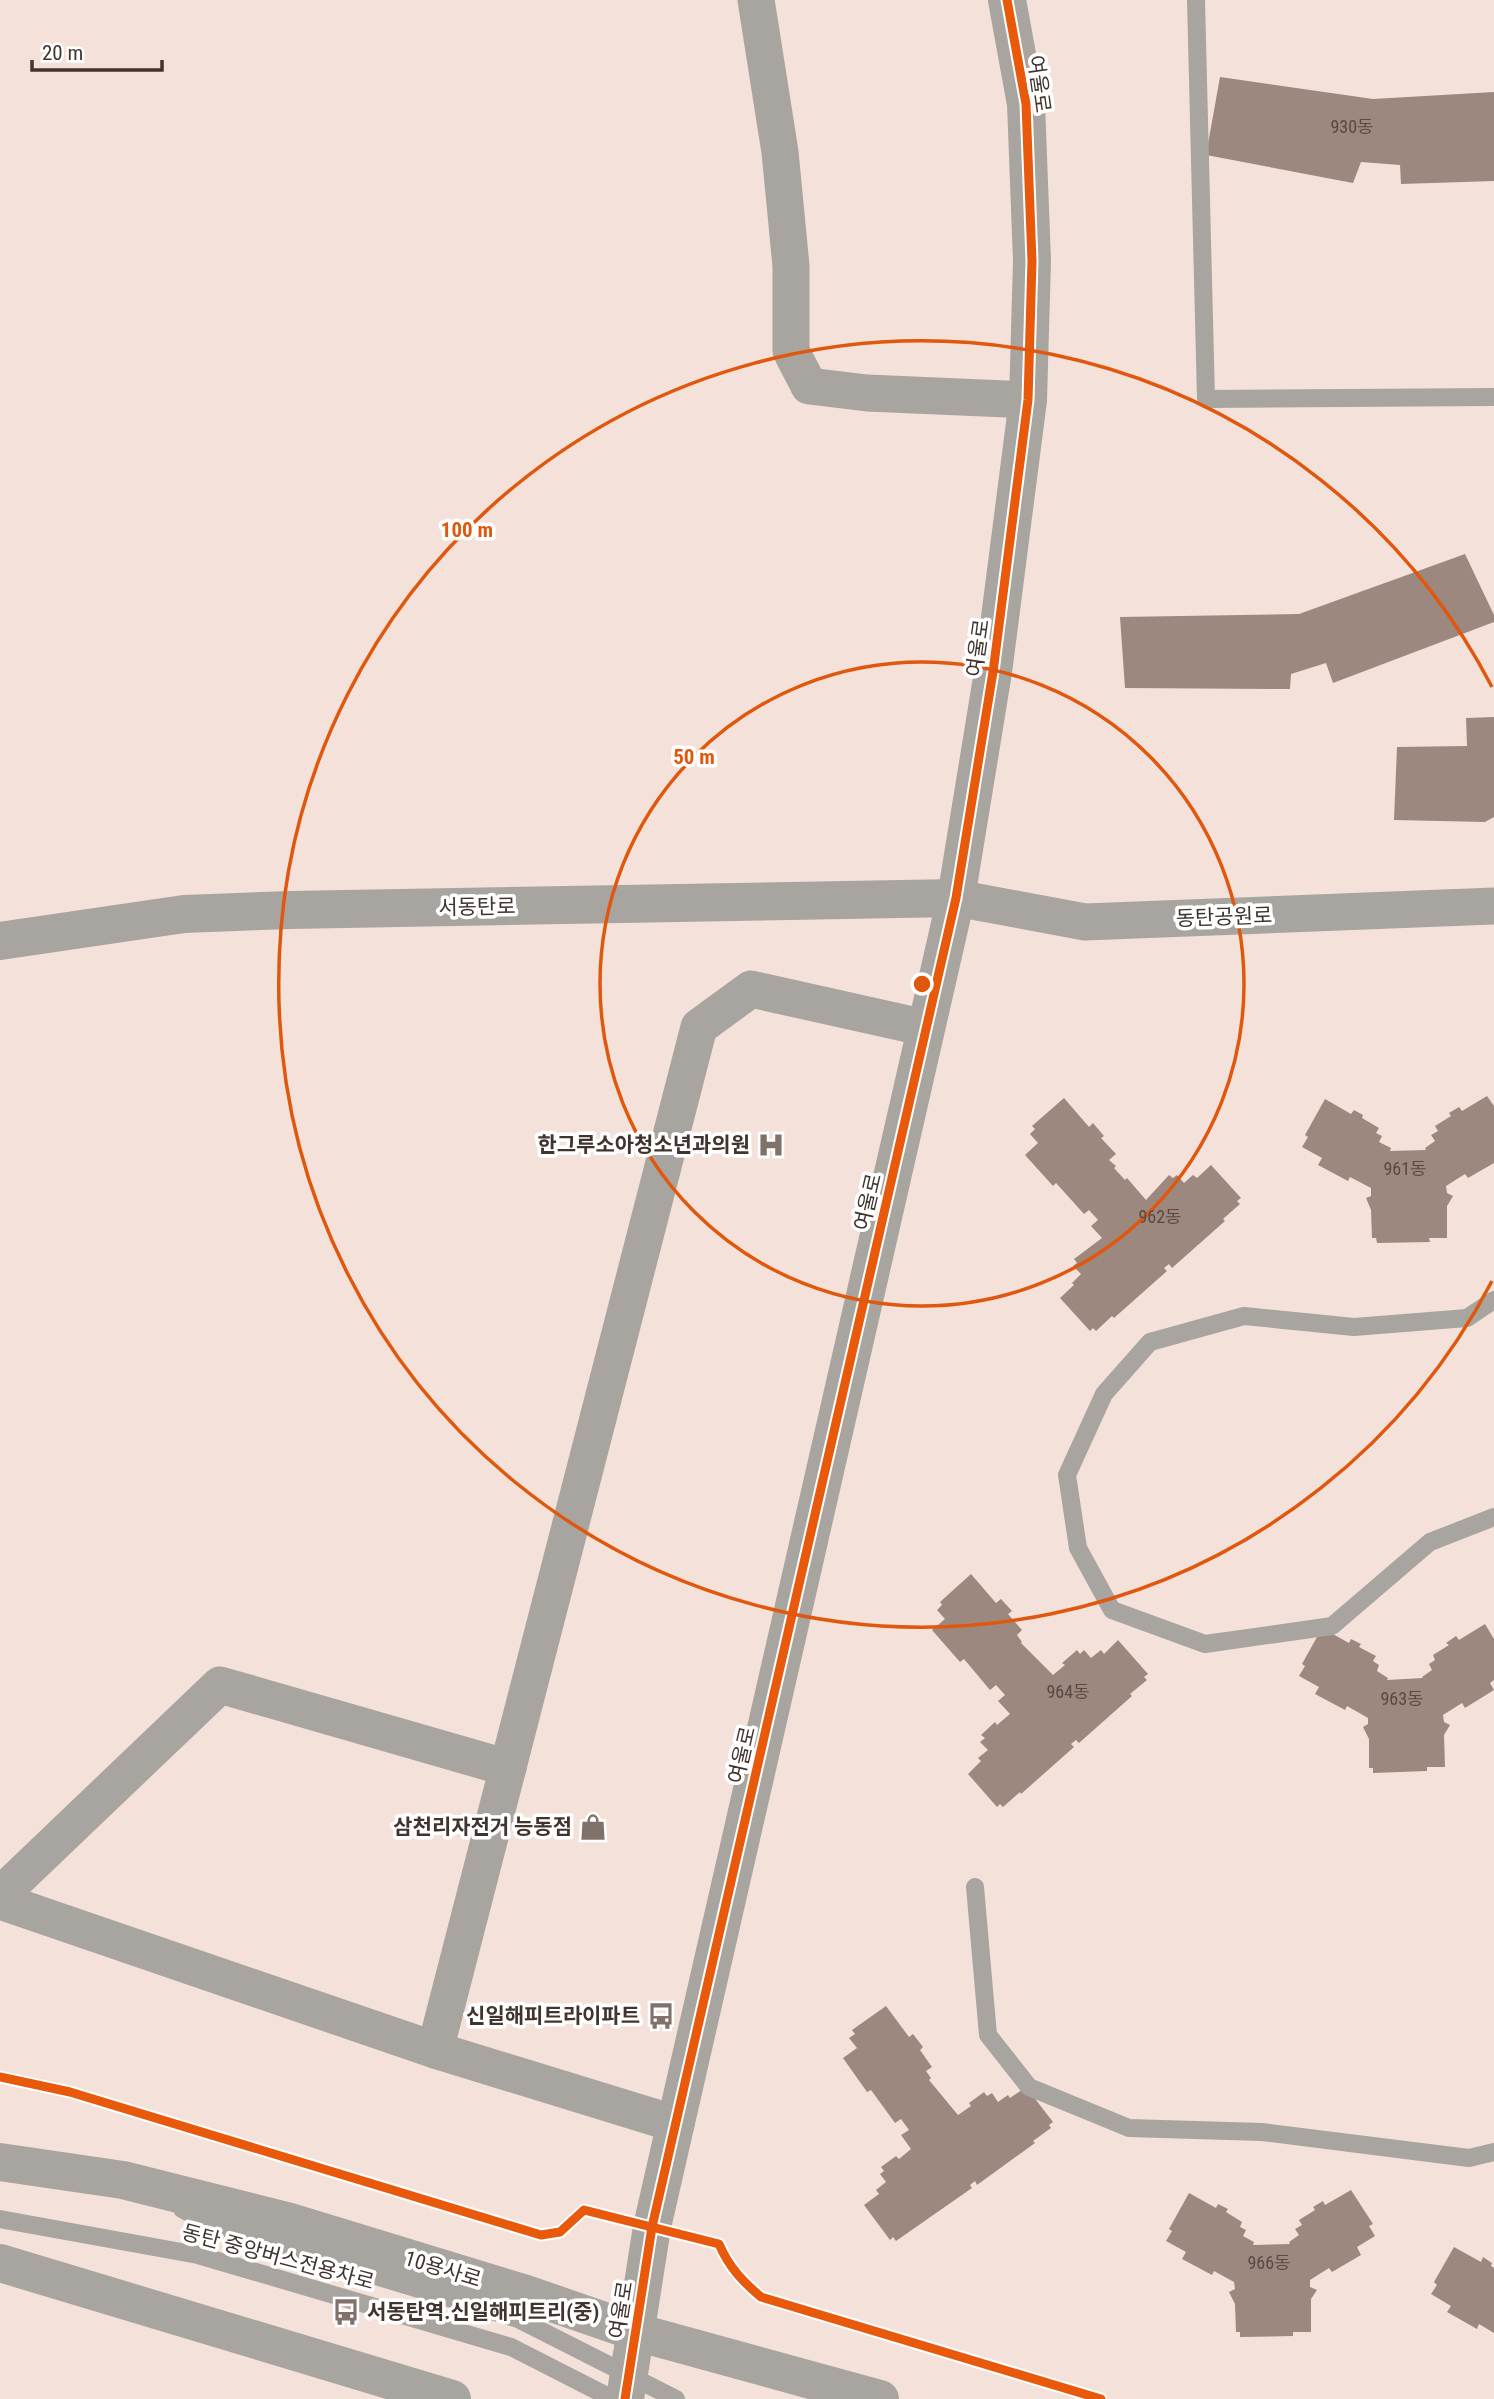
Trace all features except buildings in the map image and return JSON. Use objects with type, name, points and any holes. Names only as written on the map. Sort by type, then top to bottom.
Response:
[{"type":"street","points":[[755,0],[780,152],[790,266],[790,351],[809,386],[867,393],[1028,400]]},
{"type":"street","name":"여울로","points":[[622,2391],[636,2332],[652,2227],[956,898],[993,672],[1028,400],[1032,261],[1026,104],[1007,0]]},
{"type":"street","name":"동탄공원로","points":[[956,898],[1085,922],[1494,906]]},
{"type":"street","name":"서동탄로","points":[[0,941],[184,914],[956,898]]},
{"type":"street","points":[[435,2050],[699,1027],[751,989],[926,1028]]},
{"type":"street","points":[[0,1895],[220,1685],[508,1768]]},
{"type":"street","points":[[0,1901],[435,2050],[676,2124]]},
{"type":"street","name":"10용사로","points":[[0,2162],[123,2179],[290,2222],[526,2294],[636,2332],[880,2399]]},
{"type":"street","points":[[0,2263],[452,2399]]},
{"type":"lane","points":[[1196,0],[1206,399],[1494,397]]},
{"type":"lane","points":[[1494,1300],[1467,1318],[1354,1327],[1244,1316],[1150,1342],[1104,1394],[1067,1475],[1078,1548],[1112,1610],[1205,1644],[1332,1626],[1430,1542],[1494,1517]]},
{"type":"lane","points":[[975,1887],[988,2035],[1029,2087],[1129,2128],[1262,2132],[1469,2158],[1494,2152]]},
{"type":"lane","name":"동탄 중앙버스전용차로","points":[[123,2179],[220,2229],[518,2319],[622,2391]]},
{"type":"lane","name":"동탄 중앙버스전용차로","points":[[0,2219],[198,2255],[511,2347],[622,2391],[677,2399]]},
{"type":"cycle path","points":[[625,2399],[652,2227],[956,898],[993,672],[1028,400],[1032,261],[1026,104],[1007,0]]},
{"type":"cycle path","points":[[0,2077],[70,2092],[541,2235],[560,2232],[584,2210],[719,2244],[737,2273],[761,2297],[1101,2399]]},
{"type":"place","name":"한그루소아청소년과의원","points":[[771,1145]]},
{"type":"place","name":"삼천리자전거 능동점","points":[[593,1827]]},
{"type":"place","name":"신일해피트라이파트","points":[[661,2016]]},
{"type":"place","name":"서동탄역.신일해피트리(중)","points":[[346,2312]]}]
